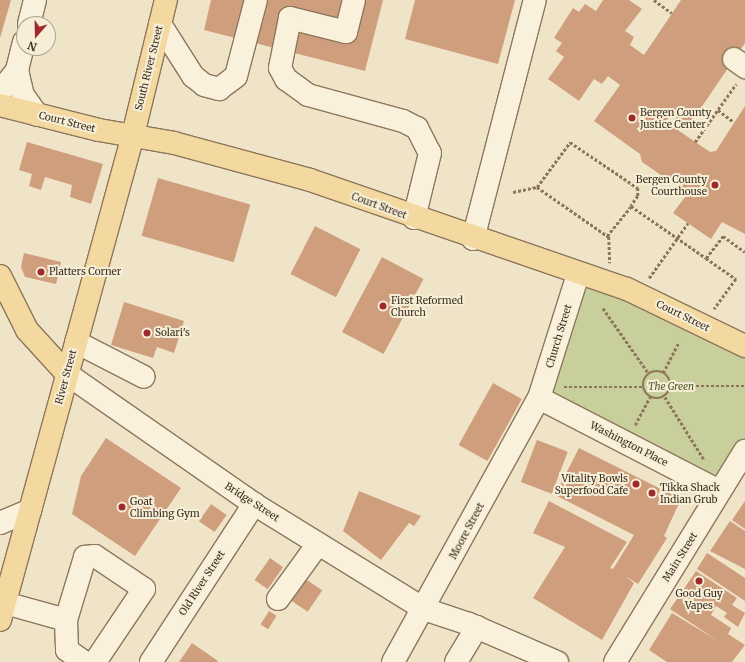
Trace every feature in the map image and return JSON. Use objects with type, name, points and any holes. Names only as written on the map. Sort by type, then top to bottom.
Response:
[{"type":"main road","name":"South River Street","points":[[133,135],[166,0]]},
{"type":"main road","name":"Court Street","points":[[0,105],[38,115],[174,142],[310,180],[473,239],[627,289],[743,344]]},
{"type":"main road","name":"River Street","points":[[2,609],[133,135]]},
{"type":"main road","name":"Bridge Street","points":[[0,276],[27,330],[67,374]]},
{"type":"street","points":[[31,16],[35,0]]},
{"type":"street","points":[[160,24],[193,76],[204,85],[219,89],[236,76],[256,0]]},
{"type":"street","points":[[354,0],[346,32],[290,18],[280,68],[286,79],[308,95],[404,121],[417,128],[430,153],[414,218]]},
{"type":"street","points":[[473,239],[535,0]]},
{"type":"street","points":[[0,92],[16,70],[20,56]]},
{"type":"street","points":[[16,70],[23,95],[38,115]]},
{"type":"street","name":"Church Street","points":[[539,398],[578,274]]},
{"type":"street","points":[[76,342],[144,377]]},
{"type":"street","name":"Bridge Street","points":[[67,374],[254,504],[424,609],[478,627],[557,662]]},
{"type":"street","name":"Washington Place","points":[[539,398],[719,491]]},
{"type":"street","name":"Moore Street","points":[[393,662],[424,609],[539,398]]},
{"type":"street","name":"Main Street","points":[[615,662],[745,451]]},
{"type":"street","name":"Old River Street","points":[[150,662],[254,504]]},
{"type":"street","points":[[0,523],[30,510]]},
{"type":"street","points":[[278,599],[318,544]]},
{"type":"street","points":[[84,662],[66,650],[66,620],[85,557],[95,556],[144,589],[95,662]]},
{"type":"street","points":[[2,609],[66,620]]},
{"type":"street","points":[[456,662],[478,627]]},
{"type":"path","points":[[654,0],[672,13]]},
{"type":"path","points":[[695,142],[718,110],[740,68]]},
{"type":"path","points":[[718,110],[734,122]]},
{"type":"path","points":[[513,192],[537,187],[570,142],[638,188],[638,196],[607,236],[610,263]]},
{"type":"path","points":[[537,187],[607,236]]},
{"type":"path","points":[[631,206],[736,279],[714,309]]},
{"type":"path","points":[[648,278],[688,223]]},
{"type":"path","points":[[706,258],[723,236],[745,252]]},
{"type":"path","points":[[603,308],[649,374]]},
{"type":"path","points":[[663,373],[679,342]]},
{"type":"path","points":[[649,374],[663,373]]},
{"type":"path","points":[[663,373],[672,386]]},
{"type":"path","points":[[644,387],[649,374]]},
{"type":"path","points":[[672,386],[745,386]]},
{"type":"path","points":[[665,397],[672,386]]},
{"type":"path","points":[[563,387],[644,387]]},
{"type":"path","points":[[644,387],[650,397]]},
{"type":"path","points":[[650,397],[665,397]]},
{"type":"path","points":[[633,428],[650,397]]},
{"type":"path","points":[[665,397],[707,464]]},
{"type":"green space","name":"The Green","points":[[578,274],[745,346],[745,451],[719,491],[539,398]]},
{"type":"building","points":[[0,0],[11,0],[0,38]]},
{"type":"building","points":[[211,0],[383,0],[365,71],[204,30]]},
{"type":"building","points":[[415,0],[515,0],[498,64],[405,39]]},
{"type":"building","name":"Bergen County Justice Center","points":[[603,0],[629,0],[642,9],[625,31],[634,37],[630,45],[644,55],[681,0],[745,0],[745,43],[688,127],[670,115],[666,122],[710,152],[716,151],[745,106],[745,234],[722,222],[711,239],[673,213],[685,197],[684,191],[642,162],[640,154],[594,121],[620,85],[608,76],[602,84],[594,79],[579,101],[548,79],[564,57],[556,51],[562,43],[554,38],[573,8],[579,12],[585,4],[596,11]]},
{"type":"building","points":[[27,142],[103,164],[91,204],[70,197],[72,185],[45,177],[41,190],[29,186],[32,174],[19,170]]},
{"type":"building","points":[[158,178],[250,204],[234,262],[141,236]]},
{"type":"building","points":[[315,226],[360,249],[336,297],[290,274]]},
{"type":"building","name":"Platters Corner","points":[[24,253],[61,262],[56,284],[25,277],[21,267]]},
{"type":"building","name":"First Reformed Church","points":[[382,257],[423,279],[384,354],[342,332]]},
{"type":"building","name":"Solari's","points":[[124,302],[184,321],[174,353],[157,347],[153,358],[111,345]]},
{"type":"building","points":[[493,383],[522,399],[487,461],[459,445]]},
{"type":"building","points":[[106,438],[181,488],[135,556],[72,514],[81,476]]},
{"type":"building","points":[[537,440],[568,452],[552,494],[521,482]]},
{"type":"building","points":[[579,448],[681,499],[664,536],[667,538],[638,584],[625,576],[634,583],[602,640],[533,598],[565,547],[533,533],[549,501],[627,542],[610,568],[613,569],[634,535],[555,495]]},
{"type":"building","points":[[359,491],[421,516],[414,526],[409,523],[381,560],[343,531]]},
{"type":"building","points":[[745,501],[745,529],[732,520]]},
{"type":"building","points":[[211,504],[227,515],[215,532],[199,521]]},
{"type":"building","points":[[730,521],[745,531],[745,569],[710,551]]},
{"type":"building","points":[[707,553],[745,578],[745,601],[697,569]]},
{"type":"building","points":[[270,558],[283,567],[268,589],[255,580]]},
{"type":"building","points":[[696,571],[737,598],[732,605],[745,613],[738,627],[724,617],[727,613],[716,606],[711,615],[731,628],[728,634],[745,645],[732,662],[667,662],[649,650],[672,613],[718,641],[670,609]]},
{"type":"building","points":[[304,578],[322,590],[308,612],[289,600]]},
{"type":"building","points":[[269,611],[277,616],[268,629],[261,625]]},
{"type":"building","points":[[192,643],[218,661],[179,662]]},
{"type":"place","name":"Bergen County Justice Center","points":[[632,118]]},
{"type":"place","name":"Bergen County Courthouse","points":[[715,185]]},
{"type":"place","name":"Platters Corner","points":[[41,272]]},
{"type":"place","name":"First Reformed Church","points":[[383,306]]},
{"type":"place","name":"Solari's","points":[[147,333]]},
{"type":"place","name":"Vitality Bowls Superfood Cafe","points":[[636,484]]},
{"type":"place","name":"Tikka Shack Indian Grub","points":[[652,493]]},
{"type":"place","name":"Goat Climbing Gym","points":[[122,507]]},
{"type":"place","name":"Good Guy Vapes","points":[[699,581]]}]
